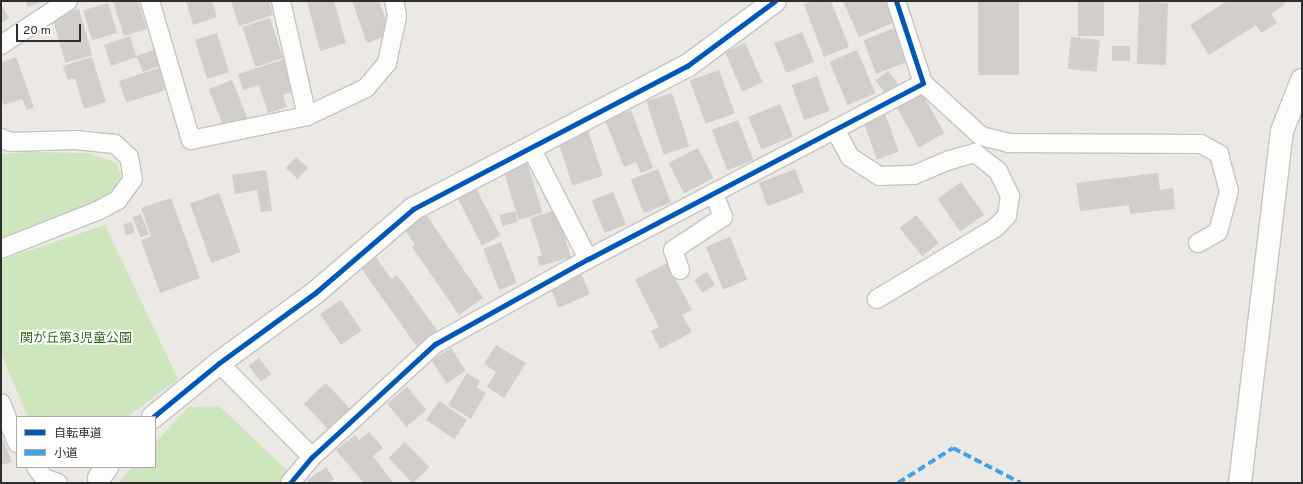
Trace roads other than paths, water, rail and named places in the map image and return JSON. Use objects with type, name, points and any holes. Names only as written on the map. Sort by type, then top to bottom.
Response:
[{"type":"street","points":[[1,45],[68,1]]},
{"type":"street","points":[[150,1],[191,140],[307,116],[366,88],[387,63],[397,16],[394,1]]},
{"type":"street","points":[[281,1],[307,116]]},
{"type":"street","points":[[896,1],[923,83],[981,136],[1010,142],[1201,144],[1219,154],[1229,191],[1218,232],[1198,243]]},
{"type":"street","points":[[154,416],[219,363],[315,293],[413,208],[530,146],[687,66],[772,2]]},
{"type":"street","points":[[1240,483],[1282,131],[1302,80]]},
{"type":"street","points":[[290,483],[312,457],[435,344],[588,259],[923,83]]},
{"type":"street","points":[[835,129],[850,157],[879,176],[914,175],[950,160],[975,153],[998,171],[1010,196],[1006,216],[995,228],[876,299]]},
{"type":"street","points":[[1,138],[10,142],[75,140],[115,144],[129,157],[133,179],[118,200],[97,212],[1,249]]},
{"type":"street","points":[[530,146],[588,259]]},
{"type":"street","points":[[680,270],[673,250],[723,217],[714,192]]},
{"type":"street","points":[[219,363],[312,457]]},
{"type":"street","points":[[1,403],[16,440]]},
{"type":"park label","name":"関が丘第3児童公園","points":[[76,339]]}]
